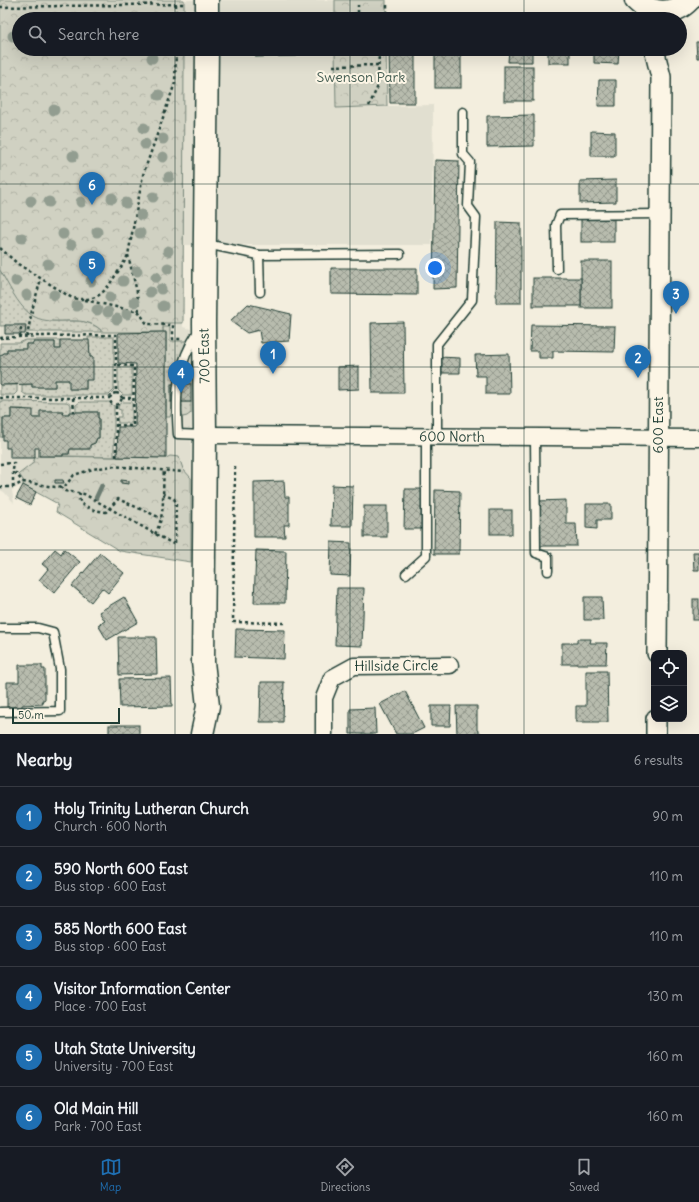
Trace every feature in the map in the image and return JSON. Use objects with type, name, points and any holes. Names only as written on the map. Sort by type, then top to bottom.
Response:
[{"type":"main road","points":[[207,0],[207,12]]},
{"type":"main road","points":[[641,8],[657,12],[683,9]]},
{"type":"main road","name":"700 East","points":[[202,734],[208,706],[203,662],[205,435],[204,322],[207,56]]},
{"type":"main road","name":"700 East","points":[[188,734],[203,662]]},
{"type":"street","name":"600 East","points":[[656,56],[661,77],[657,650]]},
{"type":"street","name":"600 East","points":[[661,77],[667,56]]},
{"type":"street","name":"600 North","points":[[205,435],[699,438]]},
{"type":"street","name":"Hillside Circle","points":[[324,734],[324,698],[332,678],[354,666],[450,665]]},
{"type":"street","points":[[656,722],[656,734]]},
{"type":"lane","points":[[406,574],[426,556],[431,436],[438,344],[472,300],[476,217],[468,206],[470,162],[463,154],[463,112]]},
{"type":"lane","points":[[557,269],[556,225],[560,215],[660,214]]},
{"type":"lane","points":[[205,244],[259,255],[400,254]]},
{"type":"lane","points":[[259,255],[260,292]]},
{"type":"lane","points":[[204,322],[192,341],[179,376],[176,392],[178,434],[205,435]]},
{"type":"lane","points":[[535,437],[536,553],[548,558],[548,571]]},
{"type":"lane","points":[[0,628],[38,628],[53,632],[60,669],[60,711],[0,712]]},
{"type":"path","points":[[176,4],[176,12]]},
{"type":"path","points":[[0,7],[186,4]]},
{"type":"path","points":[[358,5],[358,12]]},
{"type":"path","points":[[387,5],[387,12]]},
{"type":"path","points":[[83,300],[94,298],[105,292],[128,255],[142,175],[175,83],[176,56]]},
{"type":"path","points":[[369,106],[378,86],[379,56]]},
{"type":"path","points":[[333,66],[378,65]]},
{"type":"path","points":[[0,248],[18,264],[72,298],[139,312]]},
{"type":"path","points":[[128,255],[137,292],[139,312],[147,324],[173,325],[173,339],[186,339]]},
{"type":"path","points":[[27,337],[40,279]]},
{"type":"path","points":[[20,337],[21,327]]},
{"type":"path","points":[[0,338],[116,335],[116,392],[122,398],[134,398]]},
{"type":"path","points":[[116,365],[134,366],[133,426],[116,425]]},
{"type":"path","points":[[110,398],[112,394],[116,392]]},
{"type":"path","points":[[0,398],[110,398]]},
{"type":"path","points":[[73,398],[74,412]]},
{"type":"path","points":[[110,398],[111,403],[116,404]]},
{"type":"path","points":[[116,404],[120,403],[122,398]]},
{"type":"path","points":[[116,404],[116,457]]},
{"type":"path","points":[[0,464],[14,464],[13,487]]},
{"type":"path","points":[[0,487],[13,487],[23,482],[44,486],[65,486],[74,475],[93,469],[112,466],[184,472]]},
{"type":"path","points":[[234,466],[233,622],[286,623]]},
{"type":"path","points":[[13,470],[23,482]]},
{"type":"path","points":[[154,534],[158,528],[162,513],[164,471]]},
{"type":"path","points":[[59,486],[65,491],[84,494],[174,546],[176,544],[176,502],[170,496],[163,494]]},
{"type":"path","points":[[80,493],[81,504],[94,510],[104,512],[108,510],[118,499],[161,518]]},
{"type":"shaded area","points":[[0,0],[386,0],[386,12],[12,12],[12,56],[386,56],[387,106],[433,105],[432,245],[184,245],[183,327],[191,329],[192,341],[191,562],[120,551],[56,512],[58,504],[23,485],[12,490],[14,503],[4,492],[0,490]]},
{"type":"green space","points":[[0,0],[184,0],[184,12],[12,12],[12,56],[184,56],[183,323],[163,323],[163,332],[101,332],[101,330],[93,325],[84,322],[47,321],[38,319],[25,310],[0,270]]},
{"type":"green space","points":[[335,0],[386,0],[386,12],[335,12]]},
{"type":"green space","name":"Swenson Park","points":[[335,56],[386,56],[387,106],[336,108]]},
{"type":"green space","points":[[0,270],[15,296],[38,318],[52,321],[82,321],[94,325],[101,330],[101,332],[26,332],[25,325],[0,326],[0,308],[2,306],[0,303]]},
{"type":"green space","points":[[163,327],[170,327],[170,341],[186,341],[173,384],[172,411],[170,417],[166,417],[166,333],[163,332]]},
{"type":"green space","points":[[88,337],[114,337],[114,390],[109,395],[26,395],[22,392],[22,385],[32,384],[32,387],[55,387],[55,380],[69,380],[70,389],[86,389],[86,380],[93,357],[90,357]]},
{"type":"green space","points":[[26,340],[60,340],[60,349],[55,349],[55,342],[33,342],[33,344],[26,344],[26,349],[7,349],[7,353],[0,356],[0,343],[19,343]]},
{"type":"green space","points":[[189,365],[191,367],[191,384],[181,384],[187,366]]},
{"type":"green space","points":[[118,367],[132,367],[132,395],[123,395],[118,390]]},
{"type":"green space","points":[[0,385],[17,385],[17,392],[14,395],[0,395]]},
{"type":"green space","points":[[0,401],[67,402],[71,405],[71,412],[69,412],[69,414],[62,414],[62,411],[41,411],[40,418],[33,418],[24,409],[11,409],[11,418],[3,418],[3,437],[0,437]]},
{"type":"green space","points":[[80,402],[109,402],[114,406],[114,457],[63,456],[63,454],[69,454],[70,449],[89,449],[90,445],[95,443],[97,438],[99,438],[98,412],[76,412],[76,405]]},
{"type":"green space","points":[[123,402],[132,402],[132,423],[118,423],[117,417],[121,417],[121,410],[118,409],[118,406]]},
{"type":"green space","points":[[180,402],[191,402],[191,413],[187,416],[183,417],[181,414]]},
{"type":"green space","points":[[39,456],[179,457],[183,469],[191,478],[191,562],[120,551],[56,512],[58,504],[23,485],[23,480],[19,474],[32,464],[35,458]]},
{"type":"building","points":[[696,42],[699,42],[699,58],[697,58]]},
{"type":"building","points":[[256,56],[297,56],[256,57]]},
{"type":"building","points":[[389,56],[415,56],[415,103],[390,103]]},
{"type":"building","points":[[435,56],[461,56],[461,88],[435,88]]},
{"type":"building","points":[[508,56],[532,56],[532,62],[508,62]]},
{"type":"building","points":[[548,56],[570,56],[570,63],[548,63]]},
{"type":"building","points":[[594,56],[619,56],[618,64],[594,63]]},
{"type":"building","points":[[504,66],[533,66],[533,101],[504,101]]},
{"type":"building","points":[[599,80],[616,80],[616,106],[598,106]]},
{"type":"building","points":[[534,115],[534,146],[487,147],[487,116]]},
{"type":"building","points":[[591,131],[615,132],[615,156],[591,156]]},
{"type":"building","points":[[435,160],[459,161],[457,288],[433,289]]},
{"type":"building","points":[[616,180],[616,202],[580,203],[580,181]]},
{"type":"building","points":[[581,219],[614,219],[614,242],[581,242]]},
{"type":"building","points":[[497,222],[521,223],[521,303],[496,303]]},
{"type":"building","points":[[581,261],[612,261],[612,308],[581,308]]},
{"type":"building","points":[[331,268],[417,268],[417,295],[331,294]]},
{"type":"building","points":[[533,278],[581,278],[581,306],[533,306]]},
{"type":"building","points":[[248,304],[291,314],[289,341],[261,343],[259,330],[247,333],[230,321]]},
{"type":"building","points":[[403,322],[404,393],[372,393],[371,323]]},
{"type":"building","points":[[5,325],[26,325],[25,334],[5,334]]},
{"type":"building","points":[[531,325],[615,326],[614,352],[553,351],[553,358],[539,358],[539,351],[530,351]]},
{"type":"building","points":[[166,332],[166,458],[117,457],[118,427],[135,427],[136,364],[118,363],[118,333]]},
{"type":"building","points":[[60,340],[89,340],[90,357],[93,357],[93,380],[86,380],[86,389],[69,389],[69,380],[55,380],[55,387],[32,387],[32,384],[0,385],[0,356],[7,353],[7,349],[26,349],[26,344],[33,344],[33,342],[55,342],[55,349],[60,349]]},
{"type":"building","points":[[509,354],[510,394],[486,394],[486,376],[476,376],[475,355]]},
{"type":"building","points":[[439,357],[460,358],[460,373],[439,373]]},
{"type":"building","points":[[359,366],[359,389],[338,390],[338,367]]},
{"type":"building","points":[[171,384],[191,384],[191,402],[171,402]]},
{"type":"building","points":[[11,409],[33,410],[33,418],[40,418],[40,411],[63,411],[62,414],[69,414],[69,412],[98,412],[99,438],[97,438],[95,443],[90,445],[90,449],[70,449],[69,454],[63,454],[63,456],[39,456],[39,448],[35,448],[35,458],[10,458],[10,448],[6,448],[6,440],[3,440],[3,418],[11,418]]},
{"type":"building","points":[[55,480],[63,480],[64,483],[55,483]]},
{"type":"building","points":[[121,480],[129,481],[129,484],[121,483]]},
{"type":"building","points":[[284,481],[285,497],[289,497],[289,525],[284,525],[285,537],[254,537],[254,482]]},
{"type":"building","points":[[23,485],[36,492],[30,505],[16,498]]},
{"type":"building","points":[[332,485],[353,486],[352,526],[331,526]]},
{"type":"building","points":[[405,489],[423,489],[423,529],[404,529]]},
{"type":"building","points":[[435,490],[460,491],[459,554],[434,554]]},
{"type":"building","points":[[566,500],[566,524],[576,524],[577,546],[538,546],[538,501]]},
{"type":"building","points":[[586,504],[611,504],[611,520],[597,520],[597,529],[586,528]]},
{"type":"building","points":[[364,506],[387,506],[387,537],[364,537]]},
{"type":"building","points":[[490,510],[512,510],[512,534],[490,534]]},
{"type":"building","points":[[331,542],[351,543],[350,576],[330,575]]},
{"type":"building","points":[[55,549],[61,554],[64,549],[80,562],[54,593],[39,580],[48,569],[42,564]]},
{"type":"building","points":[[256,550],[286,551],[285,603],[254,603]]},
{"type":"building","points":[[693,552],[699,552],[699,570],[694,570]]},
{"type":"building","points":[[100,553],[124,573],[108,593],[102,588],[91,602],[72,586]]},
{"type":"building","points":[[337,588],[364,588],[362,646],[335,645]]},
{"type":"building","points":[[124,597],[138,622],[107,640],[98,625],[105,621],[99,612]]},
{"type":"building","points":[[584,597],[602,597],[603,620],[584,620]]},
{"type":"building","points":[[693,599],[699,599],[699,620],[693,620]]},
{"type":"building","points":[[236,629],[285,630],[284,659],[235,657]]},
{"type":"building","points":[[118,637],[156,637],[157,674],[119,675]]},
{"type":"building","points":[[577,639],[591,639],[590,643],[607,643],[606,664],[562,664],[562,643],[577,643]]},
{"type":"building","points":[[19,665],[42,665],[42,669],[45,669],[45,700],[42,700],[43,704],[22,705],[22,707],[7,707],[7,682],[19,682]]},
{"type":"building","points":[[586,671],[607,671],[608,722],[576,722],[576,706],[586,706]]},
{"type":"building","points":[[171,678],[172,706],[120,707],[119,679]]},
{"type":"building","points":[[261,682],[284,682],[283,722],[260,722]]},
{"type":"building","points":[[405,691],[424,728],[412,734],[396,734],[380,704]]},
{"type":"building","points":[[431,706],[451,706],[450,726],[431,726]]},
{"type":"building","points":[[456,706],[477,706],[477,730],[482,734],[457,734]]},
{"type":"building","points":[[375,708],[376,734],[350,734],[350,709]]},
{"type":"building","points":[[109,725],[139,725],[139,734],[109,734]]},
{"type":"waterway","points":[[96,498],[102,485]]},
{"type":"place","name":"Old Main Hill","points":[[92,205]]},
{"type":"place","name":"Utah State University","points":[[92,284]]},
{"type":"place","name":"585 North 600 East","points":[[676,314]]},
{"type":"place","name":"Holy Trinity Lutheran Church","points":[[273,374]]},
{"type":"place","name":"590 North 600 East","points":[[638,378]]},
{"type":"place","name":"Visitor Information Center","points":[[181,393]]}]
